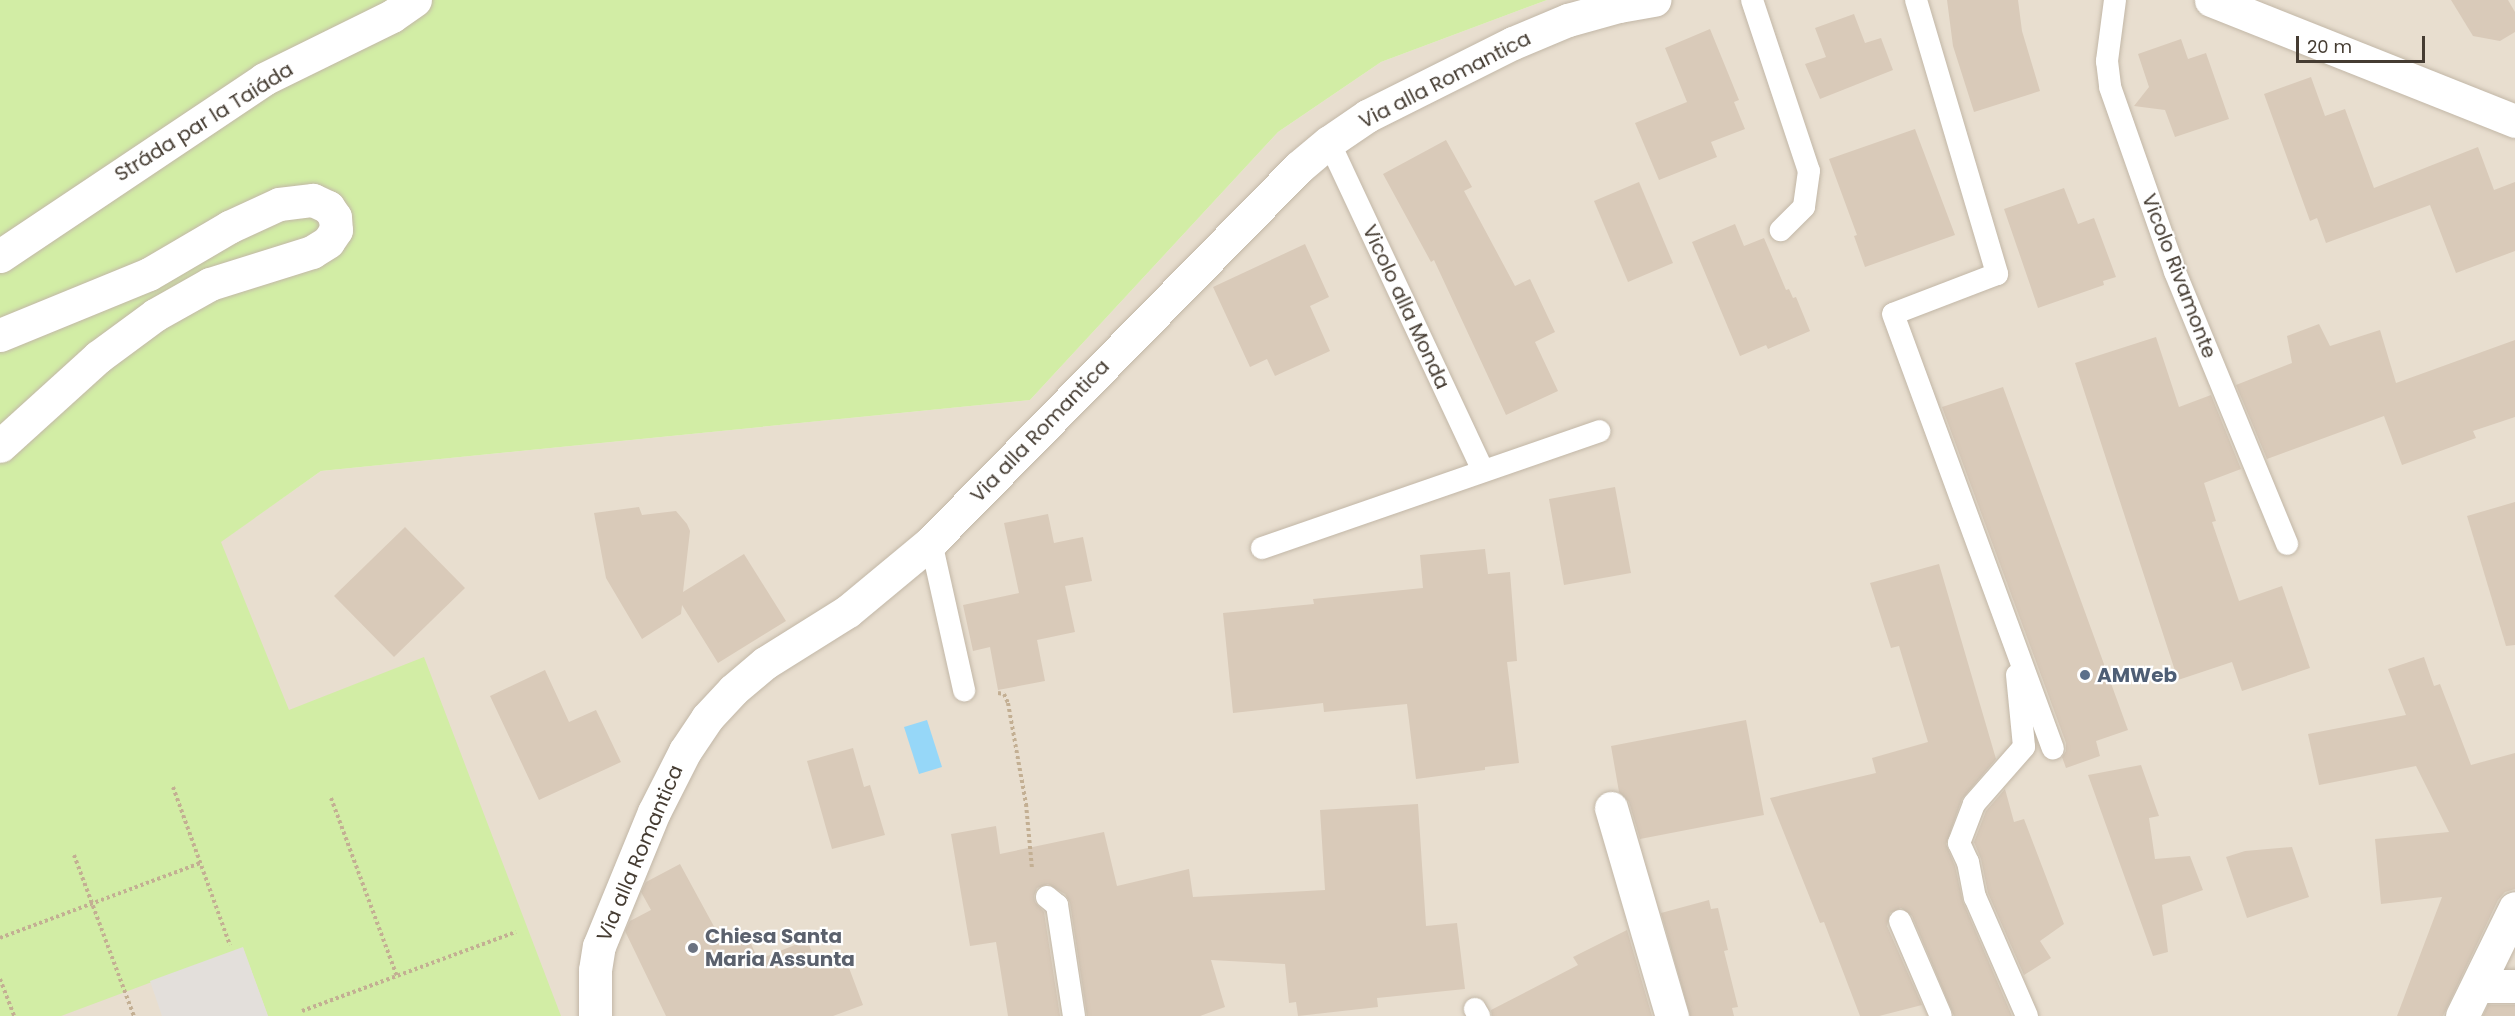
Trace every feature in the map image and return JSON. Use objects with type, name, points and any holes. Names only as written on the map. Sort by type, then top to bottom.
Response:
[{"type":"street","name":"Stráda par la Taiáda","points":[[0,256],[264,79],[392,16],[415,0]]},
{"type":"street","name":"Via alla Romantica","points":[[595,1016],[595,970],[599,946],[664,788],[707,718],[733,690],[765,663],[848,611],[931,542],[1299,167],[1329,142],[1367,116],[1513,43],[1568,20],[1619,6],[1654,0]]},
{"type":"street","points":[[2211,0],[2515,122]]},
{"type":"street","points":[[0,335],[148,274],[229,227],[279,204],[313,200],[328,207],[335,217],[336,230],[328,242],[312,252],[210,284],[155,315],[98,357],[0,446]]},
{"type":"street","points":[[1611,808],[1672,1016]]},
{"type":"street","points":[[2462,1016],[2479,986],[2515,908]]},
{"type":"street","points":[[2479,986],[2515,986]]},
{"type":"lane","points":[[1752,0],[1809,171],[1804,207],[1781,230]]},
{"type":"lane","points":[[1916,0],[1997,274],[1893,314],[2053,748]]},
{"type":"lane","name":"Vicolo Rivamonte","points":[[2115,0],[2107,61],[2110,87],[2175,272],[2288,544]]},
{"type":"lane","name":"Vicolo alla Monda","points":[[1329,142],[1483,471]]},
{"type":"lane","points":[[1262,548],[1599,431]]},
{"type":"lane","points":[[931,542],[964,690]]},
{"type":"lane","points":[[2014,644],[2024,747],[1974,804],[1959,843],[1968,862],[1975,897],[2027,1016]]},
{"type":"lane","points":[[1047,897],[1057,905],[1074,1016]]},
{"type":"lane","points":[[1899,921],[1941,1016]]},
{"type":"path","points":[[964,690],[1004,694],[1008,703],[1026,804],[1033,884],[1040,884],[1047,897]]},
{"type":"path","points":[[173,787],[230,945]]},
{"type":"path","points":[[331,798],[398,976]]},
{"type":"path","points":[[74,855],[134,1016]]},
{"type":"path","points":[[0,938],[201,863]]},
{"type":"path","points":[[302,1011],[516,932]]},
{"type":"path","points":[[0,980],[14,1016]]},
{"type":"shaded area","points":[[1547,0],[2515,0],[2515,1016],[0,1016],[220,542],[321,471],[1030,400],[1278,132],[1381,62]]},
{"type":"shaded area","points":[[243,947],[268,1016],[162,1016],[150,981]]},
{"type":"green space","points":[[0,0],[1547,0],[1381,62],[1278,132],[1030,400],[321,471],[221,542],[289,710],[424,657],[561,1016],[268,1016],[243,948],[61,1016],[0,1016]]},
{"type":"water","points":[[927,720],[942,767],[919,774],[904,727]]},
{"type":"building","points":[[1947,0],[2018,0],[2022,31],[2040,91],[1974,112],[1953,46]]},
{"type":"building","points":[[2451,0],[2508,0],[2515,12],[2515,32],[2500,41],[2473,36]]},
{"type":"building","points":[[1854,14],[1865,43],[1881,38],[1893,70],[1820,99],[1805,64],[1826,57],[1815,28]]},
{"type":"building","points":[[1710,29],[1739,100],[1734,102],[1745,129],[1711,142],[1717,157],[1659,180],[1635,123],[1687,102],[1665,48]]},
{"type":"building","points":[[2181,39],[2188,59],[2206,53],[2229,119],[2175,137],[2165,110],[2134,106],[2149,87],[2138,54]]},
{"type":"building","points":[[2311,77],[2325,116],[2345,109],[2374,188],[2478,147],[2494,190],[2515,182],[2515,251],[2456,273],[2430,205],[2326,243],[2317,218],[2310,221],[2264,94]]},
{"type":"building","points":[[1915,129],[1955,235],[1865,267],[1854,236],[1857,235],[1829,159]]},
{"type":"building","points":[[1446,140],[1472,187],[1464,191],[1515,286],[1530,279],[1555,332],[1535,342],[1558,391],[1506,415],[1434,260],[1431,262],[1383,174]]},
{"type":"building","points":[[1639,182],[1673,263],[1628,282],[1594,201]]},
{"type":"building","points":[[2064,188],[2078,224],[2094,218],[2116,277],[2103,281],[2104,285],[2038,308],[2004,209]]},
{"type":"building","points":[[1735,224],[1744,246],[1764,238],[1786,290],[1789,289],[1793,298],[1796,297],[1810,331],[1768,349],[1766,345],[1740,356],[1692,242]]},
{"type":"building","points":[[1305,244],[1329,297],[1310,306],[1330,351],[1275,376],[1267,359],[1250,367],[1213,287]]},
{"type":"building","points":[[2319,324],[2330,346],[2380,330],[2396,383],[2515,340],[2515,417],[2473,431],[2476,438],[2402,465],[2384,416],[2267,459],[2236,385],[2292,363],[2287,336]]},
{"type":"building","points":[[2156,337],[2179,407],[2211,395],[2241,469],[2204,483],[2216,521],[2212,522],[2239,601],[2282,586],[2310,668],[2242,691],[2232,662],[2178,680],[2075,363]]},
{"type":"building","points":[[2003,387],[2128,730],[2096,741],[2100,756],[2066,768],[2062,757],[2066,751],[2066,743],[1942,407]]},
{"type":"building","points":[[1615,487],[1631,573],[1564,585],[1549,499]]},
{"type":"building","points":[[2515,502],[2515,645],[2506,646],[2467,516]]},
{"type":"building","points":[[639,507],[642,515],[676,511],[687,524],[690,531],[683,592],[744,554],[786,621],[718,663],[682,605],[681,614],[642,639],[606,578],[594,513]]},
{"type":"building","points":[[1048,514],[1054,543],[1083,537],[1092,581],[1065,586],[1075,632],[1037,640],[1045,681],[998,690],[990,647],[973,651],[963,605],[1019,593],[1004,523]]},
{"type":"building","points":[[405,527],[465,588],[394,657],[334,596]]},
{"type":"building","points":[[1485,549],[1488,574],[1510,572],[1517,661],[1507,662],[1519,763],[1416,779],[1407,704],[1324,712],[1323,703],[1233,713],[1223,613],[1314,604],[1313,599],[1423,588],[1420,555]]},
{"type":"building","points":[[1939,564],[1996,759],[1962,799],[1946,844],[1955,866],[1963,902],[2012,1016],[1954,1016],[1912,916],[1901,908],[1890,913],[1887,926],[1922,1005],[1879,1016],[1860,1016],[1824,922],[1820,923],[1770,798],[1876,773],[1872,758],[1928,742],[1899,646],[1891,648],[1870,583]]},
{"type":"building","points":[[2424,657],[2434,686],[2440,684],[2471,765],[2515,753],[2515,889],[2505,892],[2498,900],[2443,1016],[2397,1016],[2442,897],[2381,904],[2375,839],[2449,832],[2416,766],[2319,785],[2308,734],[2406,715],[2388,669]]},
{"type":"building","points":[[545,670],[569,722],[596,710],[621,762],[539,800],[490,696]]},
{"type":"building","points":[[1746,720],[1764,815],[1640,839],[1629,802],[1619,792],[1611,746]]},
{"type":"building","points":[[853,748],[864,787],[870,785],[885,835],[832,849],[807,761]]},
{"type":"building","points":[[2141,765],[2159,816],[2149,818],[2155,859],[2190,856],[2203,890],[2162,905],[2168,952],[2153,956],[2088,775]]},
{"type":"building","points":[[2005,789],[2014,822],[2024,819],[2064,924],[2040,941],[2051,958],[2024,975],[1988,893],[1981,859],[1974,842],[1986,811]]},
{"type":"building","points":[[1418,804],[1426,926],[1457,923],[1465,989],[1377,998],[1378,1007],[1298,1016],[1296,1002],[1289,1003],[1285,964],[1211,960],[1225,1007],[1200,1016],[1087,1016],[1070,903],[1065,894],[1048,884],[1037,888],[1034,896],[1035,902],[1044,912],[1060,1016],[1008,1016],[996,942],[970,946],[951,834],[996,826],[1000,854],[1104,832],[1117,886],[1189,869],[1193,897],[1325,890],[1320,810]]},
{"type":"building","points":[[2292,847],[2309,897],[2247,918],[2226,857],[2245,851]]},
{"type":"building","name":"Chiesa Santa Maria Assunta","points":[[680,864],[717,932],[727,927],[729,936],[746,932],[758,960],[807,940],[816,962],[843,952],[863,1005],[833,1016],[666,1016],[625,931],[630,921],[651,910],[641,892],[646,882]]},
{"type":"building","points":[[1709,900],[1711,909],[1718,908],[1728,950],[1724,951],[1738,1007],[1732,1008],[1734,1016],[1690,1016],[1661,913]]},
{"type":"building","points":[[1627,930],[1652,1016],[1492,1016],[1491,1010],[1578,965],[1573,957]]},
{"type":"building","points":[[2488,1005],[2515,1005],[2515,1016],[2483,1016]]},
{"type":"place","name":"AMWeb","points":[[2085,675]]},
{"type":"place","name":"Chiesa Santa Maria Assunta","points":[[693,948]]}]
